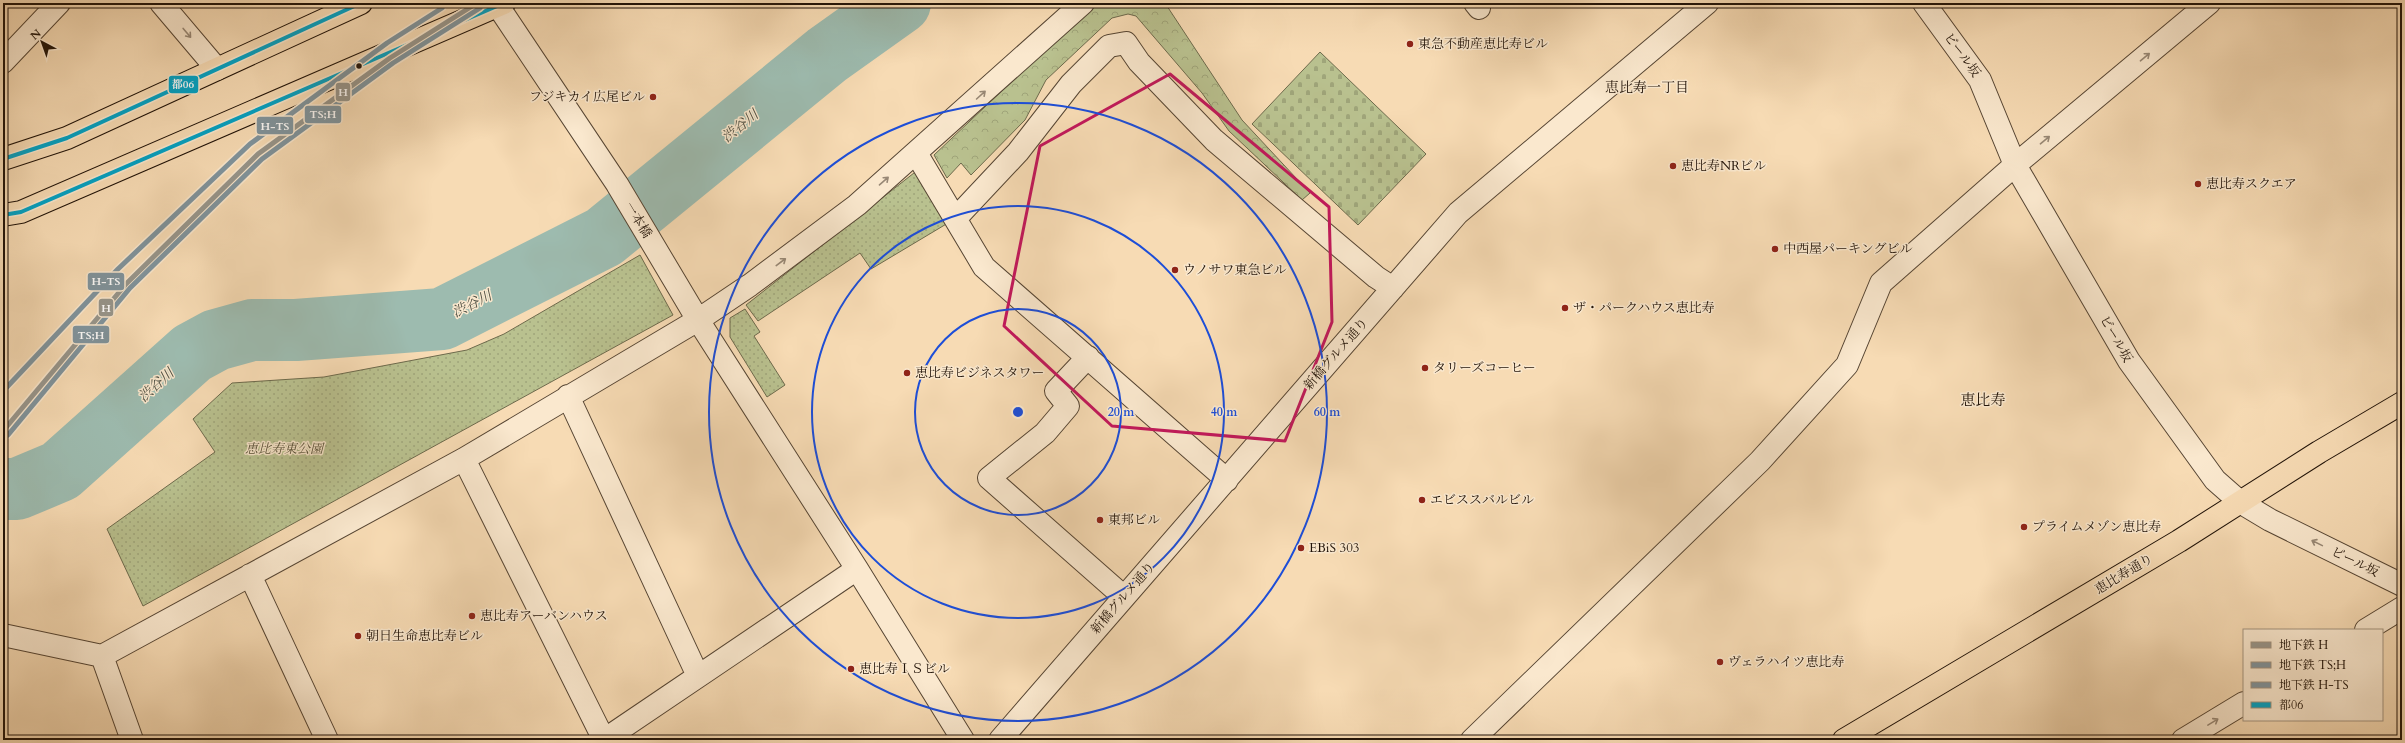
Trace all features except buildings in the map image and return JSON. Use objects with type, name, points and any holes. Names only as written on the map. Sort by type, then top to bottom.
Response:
[{"type":"main road","points":[[3,159],[67,138],[361,3]]},
{"type":"main road","points":[[3,215],[21,212],[501,5]]},
{"type":"main road","name":"恵比寿通り","points":[[1844,740],[2173,545],[2240,502],[2402,403]]},
{"type":"street","points":[[3,62],[59,3]]},
{"type":"street","points":[[162,3],[217,69]]},
{"type":"street","points":[[3,635],[102,656],[464,459],[698,320],[750,285],[856,205],[1083,3]]},
{"type":"street","name":"新橋グルメ通り","points":[[1000,740],[1458,213],[1707,3]]},
{"type":"street","name":"ビール坂","points":[[1924,3],[1980,80],[2015,165],[2146,387],[2215,480],[2240,502],[2270,520],[2402,585]]},
{"type":"street","points":[[1472,740],[1760,461],[1847,365],[1882,283],[2015,165],[2209,3]]},
{"type":"street","name":"一本橋","points":[[501,5],[617,184],[698,320],[857,569],[963,740]]},
{"type":"street","points":[[956,218],[1018,152],[1071,84],[1109,46],[1126,43],[1139,62],[1214,140],[1376,277],[1394,288]]},
{"type":"street","points":[[916,153],[984,267],[1227,480]]},
{"type":"street","points":[[1088,358],[1056,391],[1068,406],[1045,433],[989,478],[1124,597]]},
{"type":"street","points":[[568,396],[698,676]]},
{"type":"street","points":[[464,459],[604,740],[857,569]]},
{"type":"street","points":[[250,575],[327,740]]},
{"type":"street","points":[[2368,629],[2402,608]]},
{"type":"street","points":[[102,656],[132,740]]},
{"type":"street","points":[[2183,740],[2243,704]]},
{"type":"highlighted area","points":[[1170,74],[1329,207],[1332,322],[1285,441],[1112,426],[1004,326],[1040,146]]},
{"type":"green space","points":[[1095,3],[1165,3],[1242,120],[1310,193],[1302,200],[1229,131],[1202,93],[1136,16],[1128,14],[1112,18],[1046,80],[1025,120],[971,175],[961,163],[947,178],[934,155]]},
{"type":"green space","points":[[1320,52],[1426,154],[1358,225],[1252,124]]},
{"type":"green space","points":[[919,169],[948,223],[871,269],[860,253],[758,321],[746,305]]},
{"type":"green space","name":"恵比寿東公園","points":[[640,255],[673,315],[143,606],[107,529],[215,452],[193,419],[232,383],[324,377],[467,350],[504,334]]},
{"type":"green space","points":[[745,309],[760,332],[754,336],[785,385],[767,397],[730,337],[730,318]]},
{"type":"waterway","name":"渋谷川","points":[[3,489],[17,489],[60,471],[192,353],[216,340],[252,330],[296,330],[442,319],[604,237],[827,55],[900,3]]},
{"type":"metro line","name":"H","points":[[3,431],[126,284],[258,154],[390,58],[477,3]]},
{"type":"metro line","name":"H-TS","points":[[7,387],[118,269],[250,144],[387,43],[442,8]]},
{"type":"metro line","name":"TS;H","points":[[8,435],[130,288],[262,159],[393,63],[480,8]]},
{"type":"transit line","name":"都06","points":[[3,159],[67,138],[361,3]]},
{"type":"transit line","name":"都06","points":[[3,215],[21,212],[504,3]]},
{"type":"place","name":"東急不動産恵比寿ビル","points":[[1410,44]]},
{"type":"place","name":"フジキカイ広尾ビル","points":[[653,97]]},
{"type":"place","name":"恵比寿NRビル","points":[[1673,166]]},
{"type":"place","name":"恵比寿スクエア","points":[[2198,184]]},
{"type":"place","name":"中西屋パーキングビル","points":[[1775,249]]},
{"type":"place","name":"ウノサワ東急ビル","points":[[1175,270]]},
{"type":"place","name":"ザ・パークハウス恵比寿","points":[[1565,308]]},
{"type":"place","name":"タリーズコーヒー","points":[[1425,368]]},
{"type":"place","name":"恵比寿ビジネスタワー","points":[[907,373]]},
{"type":"place","name":"エビススバルビル","points":[[1422,500]]},
{"type":"place","name":"東邦ビル","points":[[1100,520]]},
{"type":"place","name":"プライムメゾン恵比寿","points":[[2024,527]]},
{"type":"place","name":"EBiS 303","points":[[1301,548]]},
{"type":"place","name":"恵比寿アーバンハウス","points":[[472,616]]},
{"type":"place","name":"朝日生命恵比寿ビル","points":[[358,636]]},
{"type":"place","name":"ヴェラハイツ恵比寿","points":[[1720,662]]},
{"type":"place","name":"恵比寿ＩＳビル","points":[[851,669]]},
{"type":"district","name":"恵比寿一丁目","points":[[1647,87]]},
{"type":"district","name":"恵比寿","points":[[1983,400]]}]
